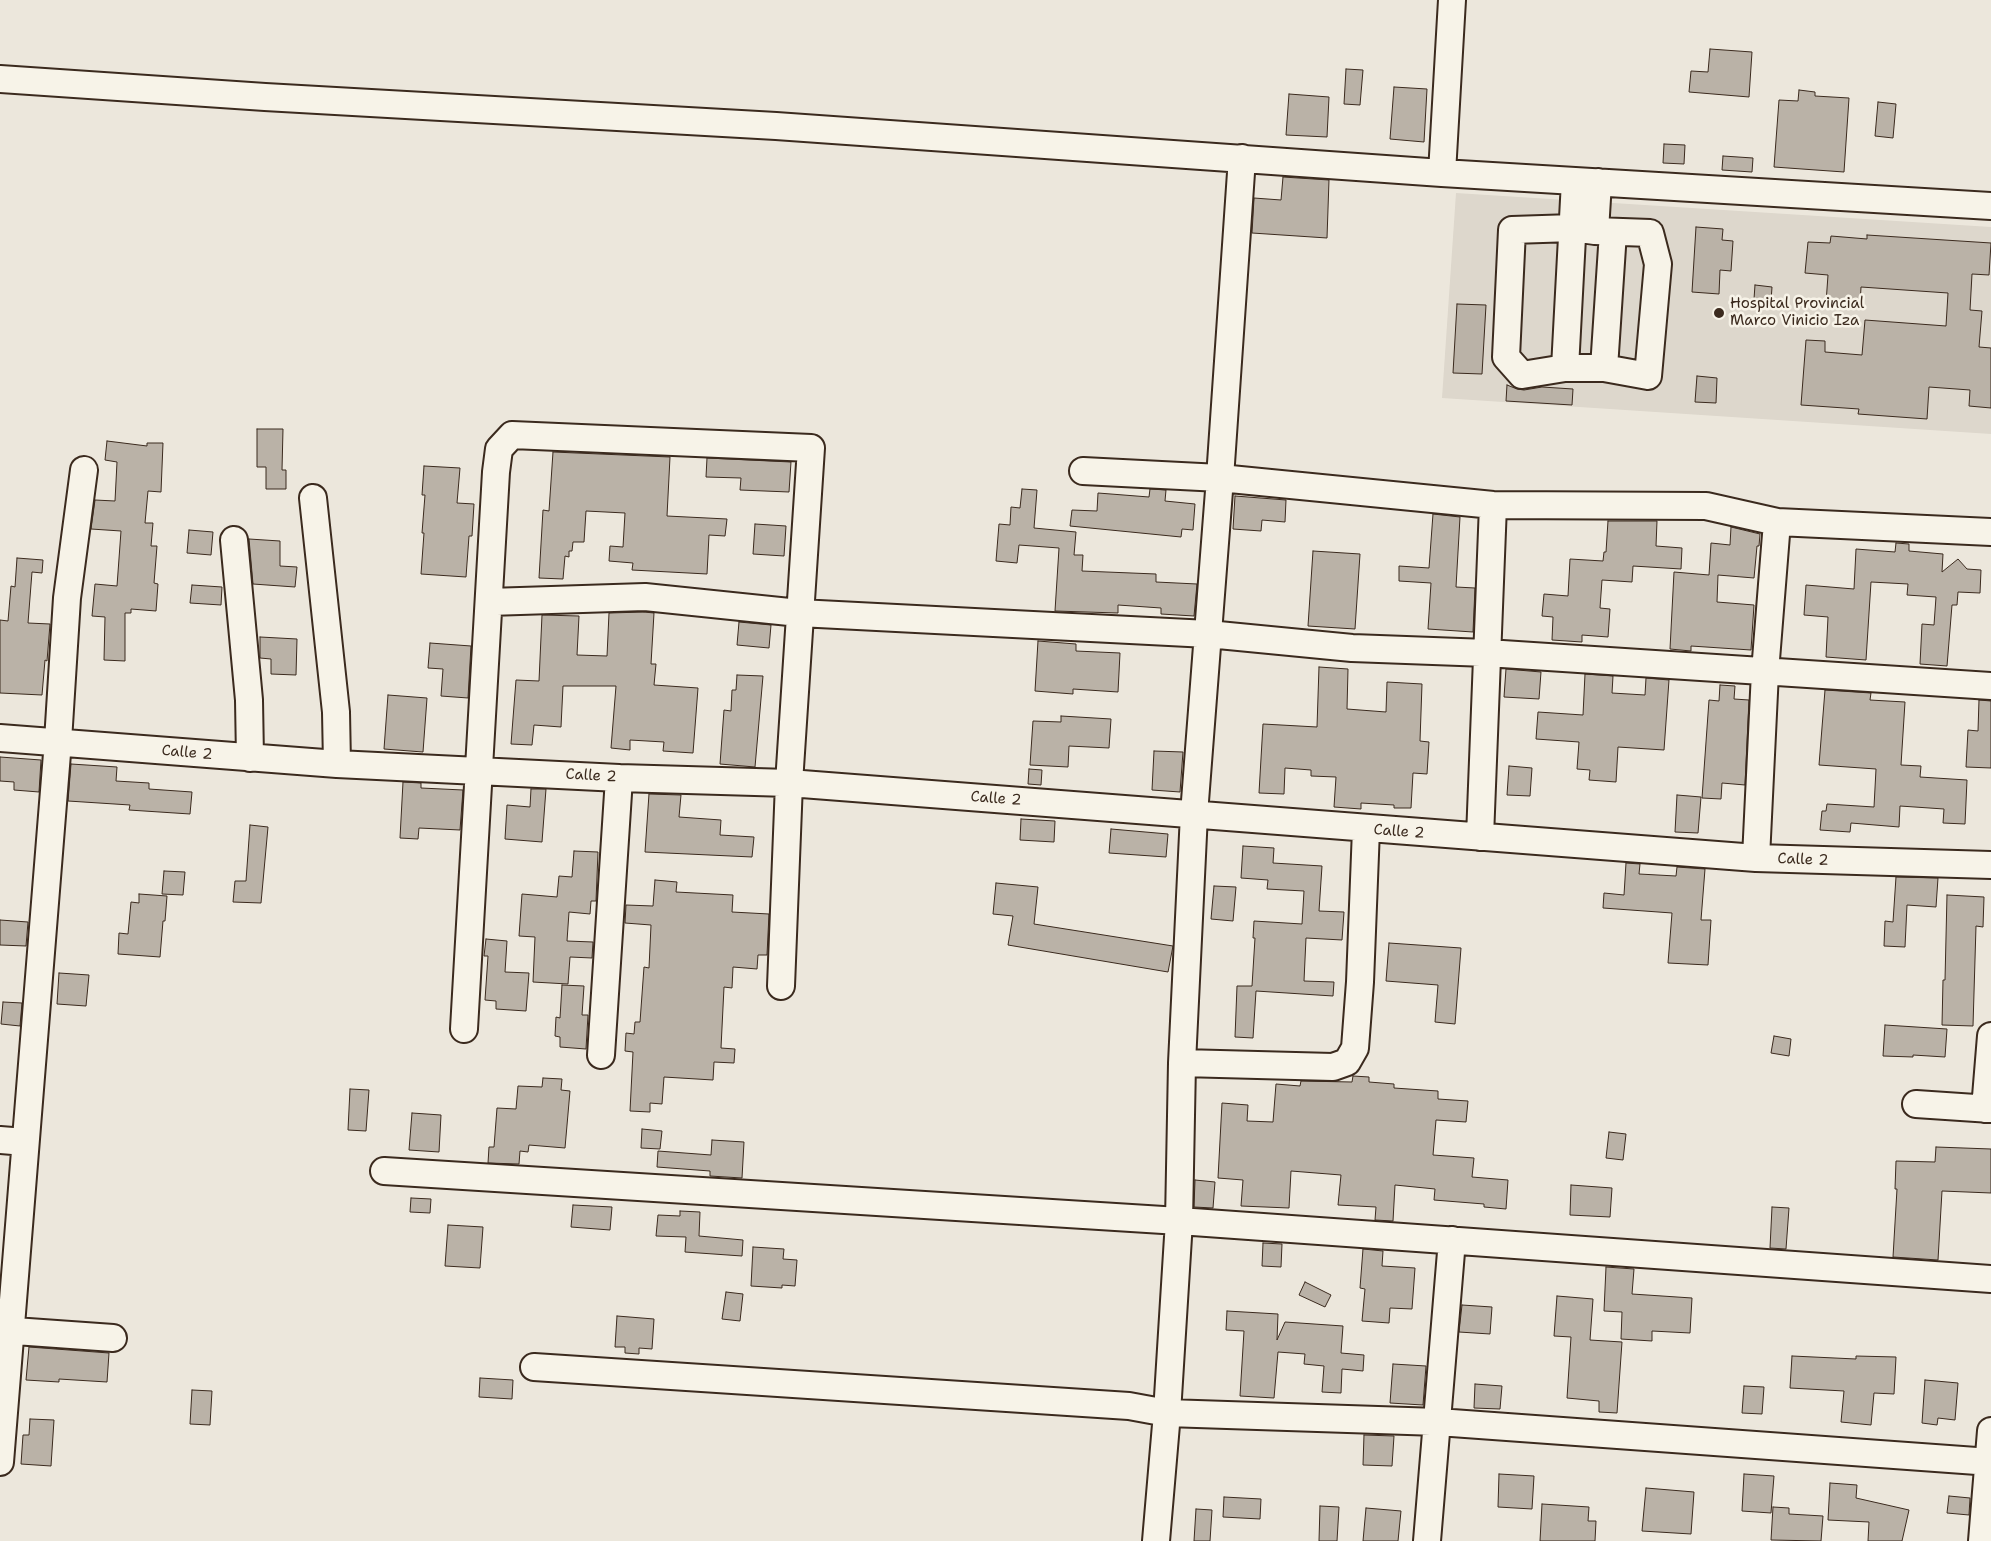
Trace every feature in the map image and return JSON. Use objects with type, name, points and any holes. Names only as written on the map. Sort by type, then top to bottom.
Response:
[{"type":"street","points":[[1442,173],[1452,0]]},
{"type":"street","points":[[0,79],[265,97],[776,126],[1442,173],[1991,206]]},
{"type":"street","points":[[1156,1541],[1167,1413],[1179,1221],[1182,1063],[1194,814],[1242,158]]},
{"type":"street","points":[[1586,181],[1593,231],[1604,368]]},
{"type":"street","points":[[1512,230],[1650,233],[1658,264],[1648,376],[1604,368],[1566,368],[1522,375],[1506,357],[1512,230]]},
{"type":"street","points":[[1566,368],[1593,231]]},
{"type":"street","points":[[464,1029],[496,472],[499,449],[512,435],[811,448],[789,783],[781,986]]},
{"type":"street","points":[[0,1462],[13,1141],[58,741],[67,598],[84,470]]},
{"type":"street","points":[[1083,471],[1220,478],[1493,505],[1706,506],[1777,522],[1991,532]]},
{"type":"street","points":[[313,498],[336,712],[337,764]]},
{"type":"street","points":[[1480,837],[1493,505]]},
{"type":"street","points":[[1756,858],[1765,672],[1777,522]]},
{"type":"street","points":[[234,540],[249,700],[250,758]]},
{"type":"street","points":[[489,602],[645,597],[799,613],[1208,634],[1352,648],[1487,653],[1991,686]]},
{"type":"street","name":"Calle 2","points":[[0,738],[337,764],[619,778],[789,783],[1756,858],[1991,865]]},
{"type":"street","points":[[601,1056],[619,778]]},
{"type":"street","points":[[1182,1063],[1333,1067],[1346,1062],[1355,1048],[1360,982],[1366,829]]},
{"type":"street","points":[[1916,1104],[1988,1109],[1991,1036]]},
{"type":"street","points":[[384,1172],[1179,1221],[1991,1279]]},
{"type":"street","points":[[1427,1541],[1452,1240]]},
{"type":"street","points":[[6,1330],[113,1338]]},
{"type":"street","points":[[534,1367],[1129,1406],[1167,1413],[1438,1422],[1990,1461]]},
{"type":"street","points":[[1982,1541],[1991,1431]]},
{"type":"shaded area","name":"Hospital Provincial Marco Vinicio Iza","points":[[1456,193],[1991,227],[1991,434],[1442,398]]},
{"type":"building","points":[[1710,49],[1752,52],[1749,97],[1689,92],[1691,71],[1708,72]]},
{"type":"building","points":[[1346,69],[1363,70],[1360,105],[1344,104]]},
{"type":"building","points":[[1394,87],[1427,89],[1424,142],[1390,139]]},
{"type":"building","points":[[1799,90],[1815,92],[1815,96],[1849,98],[1844,172],[1774,167],[1779,100],[1798,101]]},
{"type":"building","points":[[1289,94],[1329,97],[1327,137],[1286,135]]},
{"type":"building","points":[[1878,102],[1896,104],[1893,138],[1875,136]]},
{"type":"building","points":[[1664,144],[1685,145],[1684,164],[1663,163]]},
{"type":"building","points":[[1723,156],[1753,158],[1752,172],[1722,170]]},
{"type":"building","points":[[1283,177],[1329,180],[1327,238],[1252,233],[1254,198],[1281,200]]},
{"type":"building","points":[[1696,227],[1723,229],[1722,240],[1733,241],[1731,271],[1720,270],[1719,294],[1692,292]]},
{"type":"building","points":[[1867,235],[1991,243],[1989,275],[1972,274],[1970,310],[1982,311],[1979,347],[1991,348],[1991,408],[1969,406],[1970,390],[1929,387],[1927,419],[1858,414],[1859,409],[1801,405],[1806,340],[1825,341],[1825,352],[1862,355],[1865,320],[1946,326],[1948,293],[1861,287],[1860,305],[1826,303],[1828,275],[1805,273],[1808,242],[1830,243],[1831,236],[1867,239]]},
{"type":"building","points":[[1755,285],[1772,287],[1771,301],[1754,299]]},
{"type":"building","points":[[1457,304],[1486,305],[1482,374],[1453,373]]},
{"type":"building","points":[[1697,376],[1717,378],[1716,403],[1695,402]]},
{"type":"building","points":[[1507,385],[1524,390],[1542,387],[1573,389],[1572,405],[1506,401]]},
{"type":"building","points":[[257,429],[283,429],[282,470],[286,470],[286,489],[266,489],[266,467],[257,467]]},
{"type":"building","points":[[107,441],[147,446],[147,443],[163,443],[161,492],[148,491],[145,523],[153,523],[151,546],[157,546],[154,583],[158,584],[156,611],[131,609],[131,613],[125,613],[125,661],[104,660],[105,617],[92,616],[95,584],[117,586],[121,531],[91,529],[95,500],[115,501],[117,462],[105,460]]},
{"type":"building","points":[[553,452],[670,457],[667,516],[727,519],[725,536],[709,535],[707,574],[632,570],[633,563],[609,561],[610,546],[623,547],[625,513],[586,511],[584,542],[573,542],[572,551],[569,551],[569,557],[565,556],[563,579],[539,578],[543,510],[549,511]]},
{"type":"building","points":[[707,458],[791,462],[789,492],[740,490],[741,478],[706,477]]},
{"type":"building","points":[[424,466],[460,468],[457,503],[474,504],[466,577],[421,574],[424,533],[422,533],[425,495],[422,495]]},
{"type":"building","points":[[1022,489],[1037,490],[1034,528],[1076,532],[1074,555],[1083,555],[1082,571],[1156,574],[1156,582],[1197,584],[1194,616],[1161,614],[1161,608],[1118,605],[1118,613],[1055,611],[1059,548],[1019,545],[1017,563],[996,561],[999,524],[1010,525],[1011,507],[1020,508]]},
{"type":"building","points":[[1150,489],[1166,490],[1165,501],[1195,504],[1193,530],[1182,529],[1181,537],[1070,526],[1072,510],[1097,511],[1098,493],[1149,497]]},
{"type":"building","points":[[1235,496],[1286,500],[1285,522],[1262,520],[1261,531],[1233,529]]},
{"type":"building","points":[[1433,514],[1460,517],[1456,587],[1475,588],[1473,632],[1428,629],[1431,583],[1399,581],[1399,566],[1429,568]]},
{"type":"building","points":[[1608,521],[1657,521],[1656,546],[1682,548],[1681,569],[1633,566],[1632,582],[1602,580],[1600,608],[1610,609],[1608,637],[1582,635],[1582,642],[1552,640],[1553,617],[1542,616],[1544,594],[1568,596],[1570,559],[1603,561],[1604,552],[1606,552]]},
{"type":"building","points":[[755,524],[786,526],[784,556],[753,554]]},
{"type":"building","points":[[1731,527],[1760,534],[1754,578],[1718,575],[1717,602],[1754,605],[1751,650],[1691,646],[1691,651],[1670,649],[1674,572],[1709,575],[1711,543],[1730,545]]},
{"type":"building","points":[[189,530],[213,532],[211,555],[187,553]]},
{"type":"building","points":[[249,539],[280,541],[280,566],[297,567],[295,587],[253,584]]},
{"type":"building","points":[[1896,543],[1909,544],[1909,551],[1943,554],[1942,572],[1958,559],[1967,569],[1981,570],[1980,593],[1958,592],[1957,605],[1952,605],[1947,666],[1920,664],[1922,624],[1934,625],[1936,597],[1907,595],[1908,584],[1871,582],[1866,660],[1826,657],[1828,617],[1804,615],[1806,585],[1854,589],[1856,549],[1895,552]]},
{"type":"building","points":[[1313,551],[1360,554],[1355,629],[1308,626]]},
{"type":"building","points":[[17,558],[43,560],[42,573],[32,572],[28,623],[50,624],[42,695],[0,693],[0,620],[8,621],[11,586],[15,587]]},
{"type":"building","points":[[192,585],[222,587],[221,605],[190,603]]},
{"type":"building","points":[[609,613],[654,613],[651,664],[656,664],[654,685],[698,688],[693,753],[663,751],[664,742],[630,740],[630,750],[611,748],[616,686],[563,686],[561,727],[534,725],[532,745],[511,744],[516,680],[539,681],[542,615],[579,616],[577,655],[607,656]]},
{"type":"building","points":[[739,622],[771,625],[769,648],[737,645]]},
{"type":"building","points":[[260,637],[297,639],[296,675],[271,674],[271,659],[260,658]]},
{"type":"building","points":[[1038,641],[1076,644],[1076,651],[1120,653],[1118,692],[1073,689],[1073,694],[1035,691]]},
{"type":"building","points":[[430,643],[471,646],[468,698],[441,696],[443,669],[428,668]]},
{"type":"building","points":[[1319,667],[1348,669],[1347,709],[1386,712],[1387,682],[1422,684],[1420,741],[1429,742],[1427,774],[1413,773],[1411,808],[1394,808],[1394,805],[1361,803],[1361,809],[1334,807],[1336,777],[1311,776],[1311,770],[1285,768],[1284,794],[1259,793],[1263,724],[1317,727]]},
{"type":"building","points":[[1506,669],[1541,672],[1539,699],[1504,697]]},
{"type":"building","points":[[1585,674],[1613,676],[1612,693],[1645,695],[1646,678],[1669,680],[1664,750],[1618,747],[1616,782],[1589,780],[1590,770],[1577,769],[1579,742],[1536,739],[1538,712],[1583,715]]},
{"type":"building","points":[[737,675],[763,676],[755,767],[720,764],[724,710],[731,711],[732,690],[736,690]]},
{"type":"building","points":[[1720,685],[1735,686],[1734,699],[1749,700],[1745,785],[1722,783],[1721,799],[1702,798],[1709,700],[1719,701]]},
{"type":"building","points":[[1825,690],[1871,693],[1870,700],[1905,702],[1901,765],[1921,766],[1920,777],[1967,780],[1965,824],[1943,823],[1944,809],[1900,806],[1899,827],[1851,823],[1850,832],[1820,830],[1822,811],[1826,811],[1827,804],[1874,807],[1876,769],[1819,765]]},
{"type":"building","points":[[388,695],[427,698],[423,752],[384,749]]},
{"type":"building","points":[[1979,700],[1991,701],[1991,768],[1966,767],[1968,730],[1978,731]]},
{"type":"building","points":[[1061,716],[1111,719],[1109,748],[1069,746],[1068,767],[1030,765],[1033,721],[1061,722]]},
{"type":"building","points":[[1154,751],[1183,752],[1180,792],[1152,790]]},
{"type":"building","points":[[0,757],[41,760],[39,792],[14,790],[14,782],[0,781]]},
{"type":"building","points":[[71,764],[117,767],[116,781],[149,783],[149,789],[192,792],[190,814],[129,810],[130,805],[68,801]]},
{"type":"building","points":[[1509,766],[1532,768],[1530,796],[1507,795]]},
{"type":"building","points":[[1029,769],[1042,770],[1041,785],[1028,784]]},
{"type":"building","points":[[403,782],[421,783],[421,788],[463,790],[460,830],[419,828],[418,839],[400,838]]},
{"type":"building","points":[[531,789],[546,789],[542,842],[505,839],[507,805],[530,807]]},
{"type":"building","points":[[649,794],[681,795],[679,817],[721,820],[720,835],[754,837],[752,857],[645,852]]},
{"type":"building","points":[[1677,795],[1701,797],[1698,833],[1675,832]]},
{"type":"building","points":[[1021,819],[1055,821],[1054,842],[1020,840]]},
{"type":"building","points":[[250,825],[268,827],[261,903],[233,902],[235,881],[246,881]]},
{"type":"building","points":[[1111,829],[1168,834],[1166,857],[1109,853]]},
{"type":"building","points":[[1243,846],[1274,848],[1273,863],[1322,866],[1319,911],[1344,912],[1342,940],[1306,938],[1304,981],[1334,982],[1333,996],[1256,991],[1253,1038],[1235,1037],[1237,986],[1252,986],[1255,938],[1253,938],[1254,921],[1302,924],[1304,891],[1267,889],[1268,880],[1241,878]]},
{"type":"building","points":[[574,851],[598,852],[596,901],[591,901],[590,914],[569,912],[567,941],[593,942],[592,958],[570,957],[568,984],[533,982],[535,937],[519,936],[522,894],[557,897],[559,876],[572,877]]},
{"type":"building","points":[[1626,863],[1640,864],[1639,874],[1676,876],[1677,867],[1705,869],[1701,920],[1711,920],[1708,965],[1668,963],[1672,913],[1603,908],[1604,893],[1624,895]]},
{"type":"building","points":[[164,871],[185,872],[183,895],[162,894]]},
{"type":"building","points":[[1896,877],[1938,878],[1936,907],[1907,905],[1905,947],[1884,946],[1885,921],[1893,922]]},
{"type":"building","points":[[655,880],[677,882],[676,892],[733,895],[732,912],[769,914],[767,955],[758,955],[757,969],[733,967],[732,988],[724,987],[721,1048],[735,1049],[734,1063],[714,1062],[713,1080],[664,1077],[662,1104],[650,1103],[650,1112],[630,1111],[633,1052],[625,1051],[626,1033],[634,1034],[635,1022],[640,1022],[644,967],[649,968],[651,925],[625,923],[626,905],[653,906]]},
{"type":"building","points":[[996,883],[1038,887],[1034,924],[1173,946],[1168,972],[1008,945],[1013,916],[993,914]]},
{"type":"building","points":[[1214,886],[1236,887],[1233,921],[1211,919]]},
{"type":"building","points":[[139,894],[167,896],[160,957],[118,954],[119,933],[128,934],[131,902],[139,903]]},
{"type":"building","points":[[1947,895],[1984,897],[1983,927],[1976,926],[1973,1026],[1942,1025]]},
{"type":"building","points":[[0,920],[28,922],[26,946],[0,945]]},
{"type":"building","points":[[486,939],[507,941],[505,972],[529,973],[526,1011],[496,1009],[496,1001],[485,1000],[488,956],[484,956]]},
{"type":"building","points":[[1389,943],[1461,948],[1455,1024],[1435,1022],[1438,985],[1386,981]]},
{"type":"building","points":[[59,973],[89,975],[86,1006],[57,1004]]},
{"type":"building","points":[[562,985],[584,986],[582,1015],[588,1015],[586,1049],[560,1047],[560,1037],[555,1036],[556,1017],[560,1018]]},
{"type":"building","points":[[3,1002],[22,1003],[20,1026],[1,1024]]},
{"type":"building","points":[[1885,1025],[1947,1029],[1945,1057],[1883,1056]]},
{"type":"building","points":[[1774,1036],[1791,1039],[1789,1056],[1771,1053]]},
{"type":"building","points":[[1353,1076],[1369,1077],[1369,1082],[1394,1084],[1394,1088],[1438,1091],[1438,1099],[1468,1101],[1466,1122],[1436,1120],[1433,1155],[1474,1158],[1472,1177],[1508,1180],[1506,1209],[1484,1207],[1484,1204],[1434,1200],[1435,1189],[1395,1185],[1393,1221],[1375,1220],[1376,1207],[1338,1205],[1341,1175],[1291,1171],[1289,1208],[1241,1206],[1243,1180],[1218,1178],[1222,1103],[1248,1105],[1247,1121],[1273,1122],[1276,1084],[1300,1086],[1301,1081],[1352,1082]]},
{"type":"building","points":[[543,1078],[562,1079],[561,1090],[570,1091],[565,1148],[529,1145],[528,1152],[520,1151],[519,1164],[488,1163],[489,1147],[494,1147],[497,1108],[516,1109],[518,1086],[542,1087]]},
{"type":"building","points":[[350,1089],[369,1090],[366,1131],[348,1130]]},
{"type":"building","points":[[412,1113],[441,1115],[439,1152],[409,1150]]},
{"type":"building","points":[[642,1129],[662,1131],[660,1149],[641,1148]]},
{"type":"building","points":[[1609,1132],[1626,1134],[1623,1160],[1606,1158]]},
{"type":"building","points":[[712,1140],[744,1142],[742,1178],[710,1176],[710,1171],[657,1167],[658,1151],[711,1155]]},
{"type":"building","points":[[1936,1147],[1991,1149],[1991,1193],[1942,1191],[1938,1260],[1893,1257],[1897,1189],[1895,1189],[1896,1161],[1935,1162]]},
{"type":"building","points":[[1195,1180],[1215,1182],[1213,1208],[1194,1207]]},
{"type":"building","points":[[1571,1185],[1612,1188],[1610,1217],[1570,1215]]},
{"type":"building","points":[[411,1198],[431,1199],[430,1213],[410,1212]]},
{"type":"building","points":[[573,1205],[612,1207],[610,1230],[571,1227]]},
{"type":"building","points":[[1772,1207],[1789,1208],[1786,1249],[1770,1248]]},
{"type":"building","points":[[680,1211],[700,1212],[699,1236],[743,1240],[742,1256],[685,1252],[686,1237],[656,1236],[658,1215],[680,1216]]},
{"type":"building","points":[[448,1225],[483,1227],[480,1268],[445,1266]]},
{"type":"building","points":[[1263,1243],[1282,1244],[1281,1267],[1262,1266]]},
{"type":"building","points":[[753,1247],[784,1249],[783,1259],[797,1260],[795,1286],[782,1285],[782,1288],[751,1286]]},
{"type":"building","points":[[1363,1249],[1383,1251],[1382,1266],[1415,1268],[1412,1309],[1390,1308],[1389,1323],[1362,1321],[1365,1289],[1360,1288]]},
{"type":"building","points":[[1606,1267],[1634,1269],[1632,1294],[1692,1298],[1690,1333],[1652,1331],[1652,1341],[1621,1339],[1622,1312],[1604,1311]]},
{"type":"building","points":[[1305,1282],[1331,1295],[1325,1307],[1299,1295]]},
{"type":"building","points":[[726,1292],[743,1294],[740,1321],[722,1319]]},
{"type":"building","points":[[1557,1296],[1593,1299],[1590,1340],[1622,1342],[1617,1413],[1599,1412],[1599,1401],[1567,1398],[1571,1337],[1554,1336]]},
{"type":"building","points":[[1462,1305],[1492,1307],[1490,1334],[1459,1332]]},
{"type":"building","points":[[1227,1311],[1278,1314],[1277,1340],[1285,1322],[1343,1326],[1341,1353],[1364,1355],[1363,1371],[1342,1369],[1341,1393],[1322,1392],[1324,1366],[1304,1364],[1305,1354],[1278,1352],[1274,1398],[1240,1396],[1244,1331],[1226,1330]]},
{"type":"building","points":[[617,1316],[654,1319],[652,1349],[639,1348],[639,1354],[625,1353],[625,1347],[615,1347]]},
{"type":"building","points":[[29,1347],[109,1353],[107,1382],[59,1379],[59,1382],[26,1380]]},
{"type":"building","points":[[1792,1356],[1856,1359],[1856,1356],[1896,1357],[1894,1394],[1874,1393],[1871,1425],[1841,1422],[1844,1391],[1790,1388]]},
{"type":"building","points":[[1393,1364],[1426,1366],[1423,1405],[1390,1403]]},
{"type":"building","points":[[480,1378],[513,1380],[512,1399],[479,1397]]},
{"type":"building","points":[[1925,1380],[1958,1383],[1955,1420],[1938,1418],[1937,1425],[1922,1423]]},
{"type":"building","points":[[1475,1384],[1502,1386],[1500,1409],[1474,1408]]},
{"type":"building","points":[[1744,1386],[1764,1387],[1762,1414],[1742,1413]]},
{"type":"building","points":[[192,1390],[212,1391],[210,1425],[190,1424]]},
{"type":"building","points":[[30,1419],[54,1420],[51,1466],[21,1464],[23,1435],[29,1435]]},
{"type":"building","points":[[1364,1435],[1394,1436],[1392,1466],[1363,1465]]},
{"type":"building","points":[[1499,1474],[1534,1476],[1532,1509],[1498,1507]]},
{"type":"building","points":[[1744,1474],[1774,1476],[1771,1513],[1742,1511]]},
{"type":"building","points":[[1830,1483],[1857,1485],[1856,1498],[1909,1510],[1902,1541],[1868,1541],[1869,1522],[1828,1520]]},
{"type":"building","points":[[1646,1488],[1694,1492],[1691,1534],[1642,1531]]},
{"type":"building","points":[[1949,1496],[1970,1498],[1969,1515],[1947,1513]]},
{"type":"building","points":[[1224,1497],[1261,1499],[1260,1519],[1223,1517]]},
{"type":"building","points":[[1542,1504],[1589,1507],[1588,1521],[1596,1521],[1595,1541],[1540,1541]]},
{"type":"building","points":[[1320,1506],[1339,1507],[1337,1541],[1319,1541]]},
{"type":"building","points":[[1773,1507],[1789,1508],[1789,1514],[1823,1516],[1821,1541],[1771,1540]]},
{"type":"building","points":[[1366,1508],[1401,1511],[1398,1541],[1363,1541]]},
{"type":"building","points":[[1196,1509],[1212,1510],[1210,1541],[1194,1541]]},
{"type":"place","name":"Hospital Provincial Marco Vinicio Iza","points":[[1719,313]]}]
